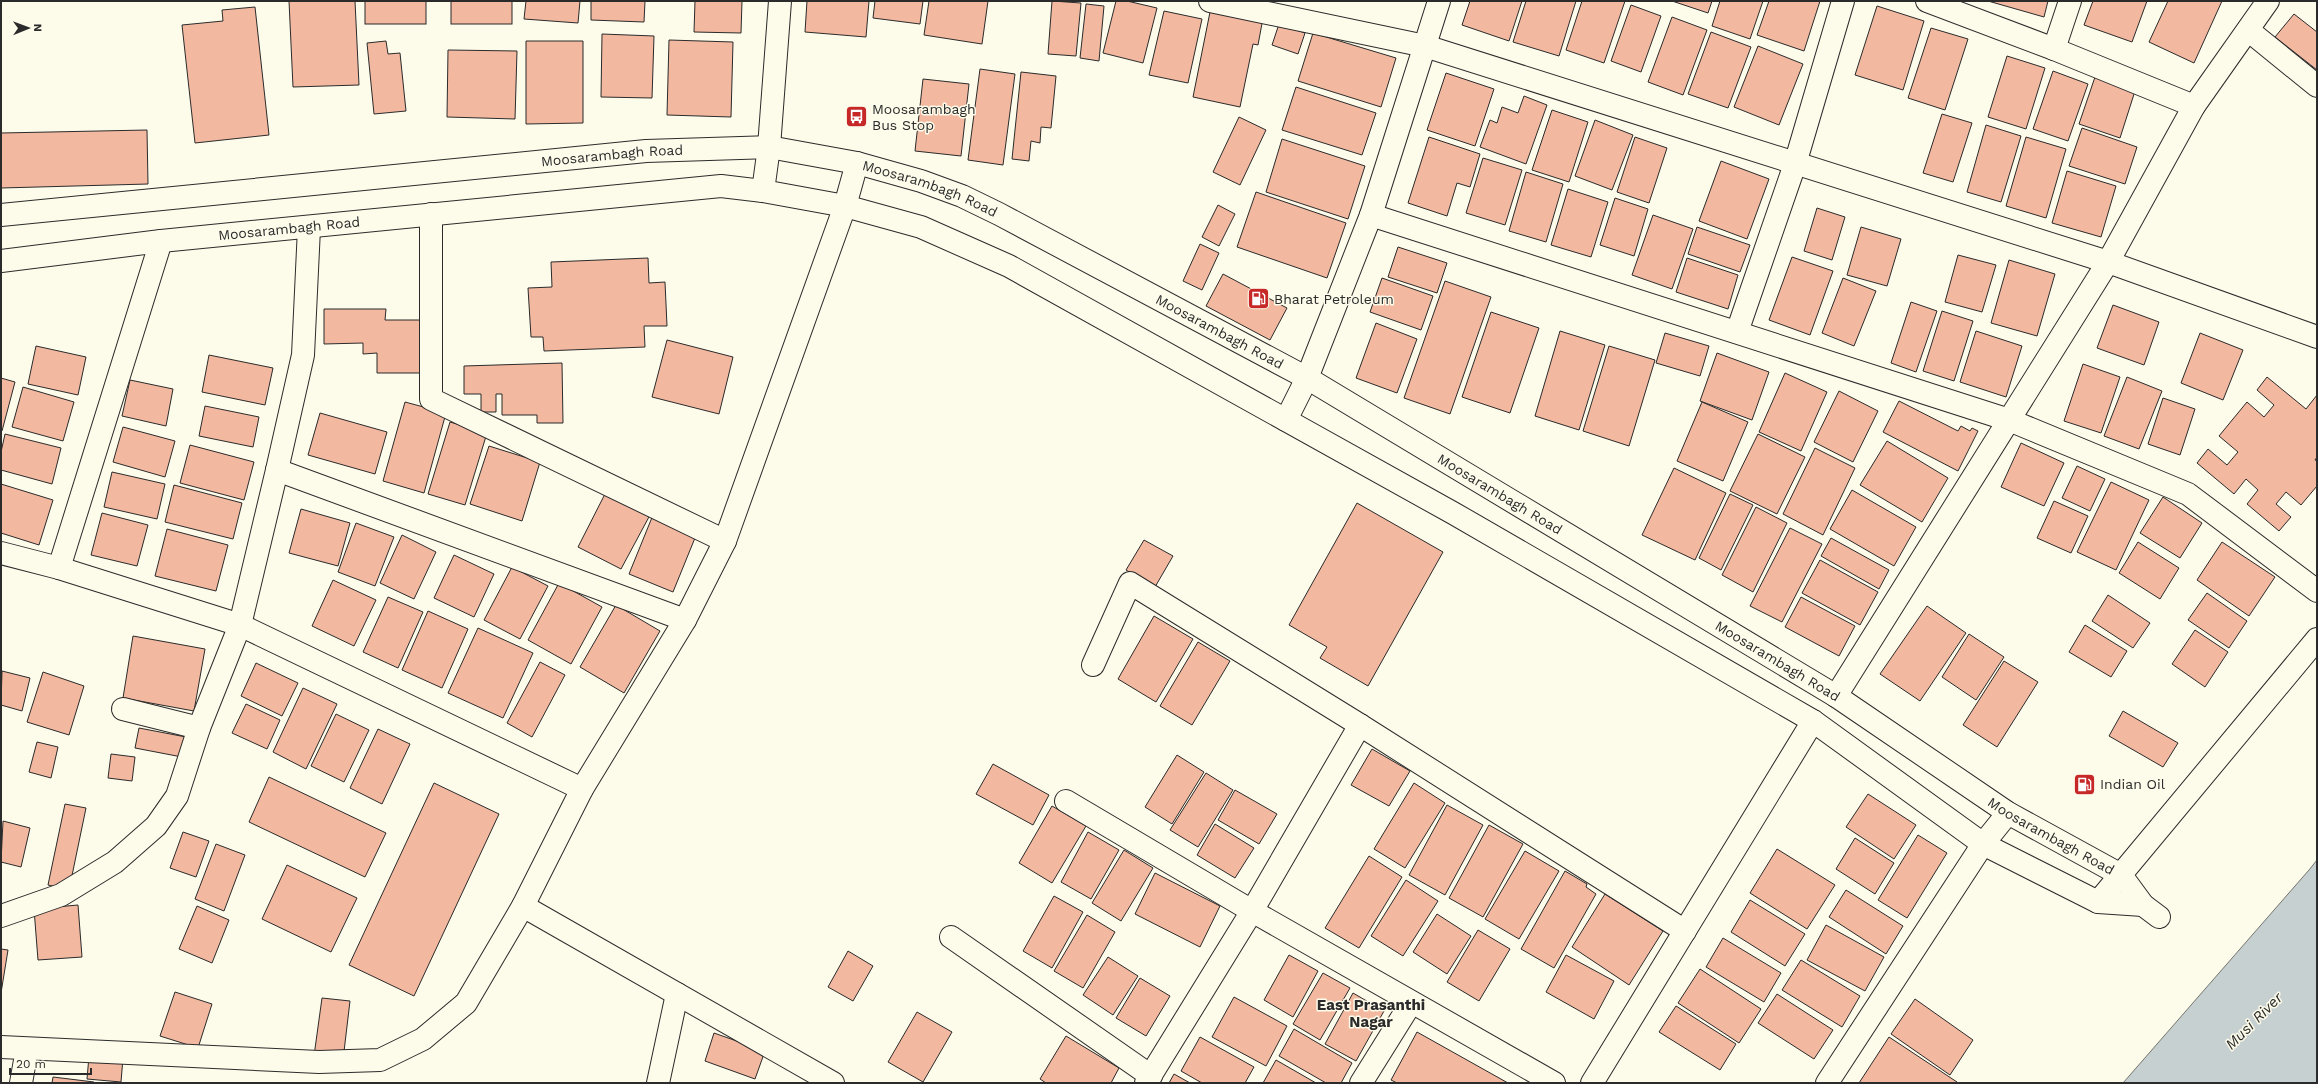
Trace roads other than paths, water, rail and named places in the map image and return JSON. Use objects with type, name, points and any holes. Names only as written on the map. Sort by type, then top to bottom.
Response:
[{"type":"street","points":[[763,191],[769,147],[780,1]]},
{"type":"street","points":[[1210,1],[1426,46],[2108,262],[2317,337]]},
{"type":"street","points":[[1286,420],[1307,378],[1371,215],[1426,46],[1439,1]]},
{"type":"street","points":[[1737,332],[1795,164],[1843,1]]},
{"type":"street","points":[[1927,1],[2054,48],[2194,106]]},
{"type":"street","points":[[2054,48],[2070,1]]},
{"type":"street","points":[[1836,696],[2108,262],[2194,106],[2268,1]]},
{"type":"street","points":[[2248,30],[2317,86]]},
{"type":"street","name":"Moosarambagh Road","points":[[1,214],[646,151],[769,147],[857,163],[928,184],[962,196],[999,214],[1307,378],[1836,696],[2008,813],[2121,875],[2151,911],[2098,902],[1982,844],[1813,721],[1474,525],[1009,266],[921,227],[844,206],[763,191],[721,186],[431,214],[309,228],[161,241],[1,261]]},
{"type":"street","points":[[1,1047],[319,1062],[380,1060],[423,1039],[466,1003],[523,906],[582,789],[685,620],[725,541],[844,206],[857,163]]},
{"type":"street","points":[[431,214],[431,399],[725,541]]},
{"type":"street","points":[[1371,215],[2009,420],[2188,494],[2317,591]]},
{"type":"street","points":[[1,916],[61,895],[115,862],[156,826],[177,796],[199,728],[240,625],[277,470],[303,355],[309,228]]},
{"type":"street","points":[[59,568],[161,241]]},
{"type":"street","points":[[277,470],[685,620]]},
{"type":"street","points":[[1,553],[59,568],[240,625],[582,789]]},
{"type":"street","points":[[1093,665],[1130,583],[1360,725],[1685,931]]},
{"type":"street","points":[[2098,902],[2317,639]]},
{"type":"street","points":[[123,709],[199,728]]},
{"type":"street","points":[[1592,1083],[1813,721]]},
{"type":"street","points":[[950,937],[1148,1079],[1252,912],[1360,725]]},
{"type":"street","points":[[1066,801],[1252,912],[1554,1083]]},
{"type":"street","points":[[1827,1083],[1982,844],[2008,813]]},
{"type":"street","points":[[523,906],[833,1083]]},
{"type":"street","points":[[658,1083],[677,994]]},
{"type":"street","points":[[1361,1083],[1411,1002]]},
{"type":"street","points":[[21,1083],[27,1048]]},
{"type":"water","name":"Musi River","points":[[2317,860],[2317,1083],[2123,1083],[2309,870]]},
{"type":"place","name":"Moosarambagh Bus Stop","points":[[856,117]]},
{"type":"place","name":"Bharat Petroleum","points":[[1259,299]]},
{"type":"place","name":"Indian Oil","points":[[2084,784]]},
{"type":"district","name":"East Prasanthi Nagar","points":[[1371,1014]]}]
